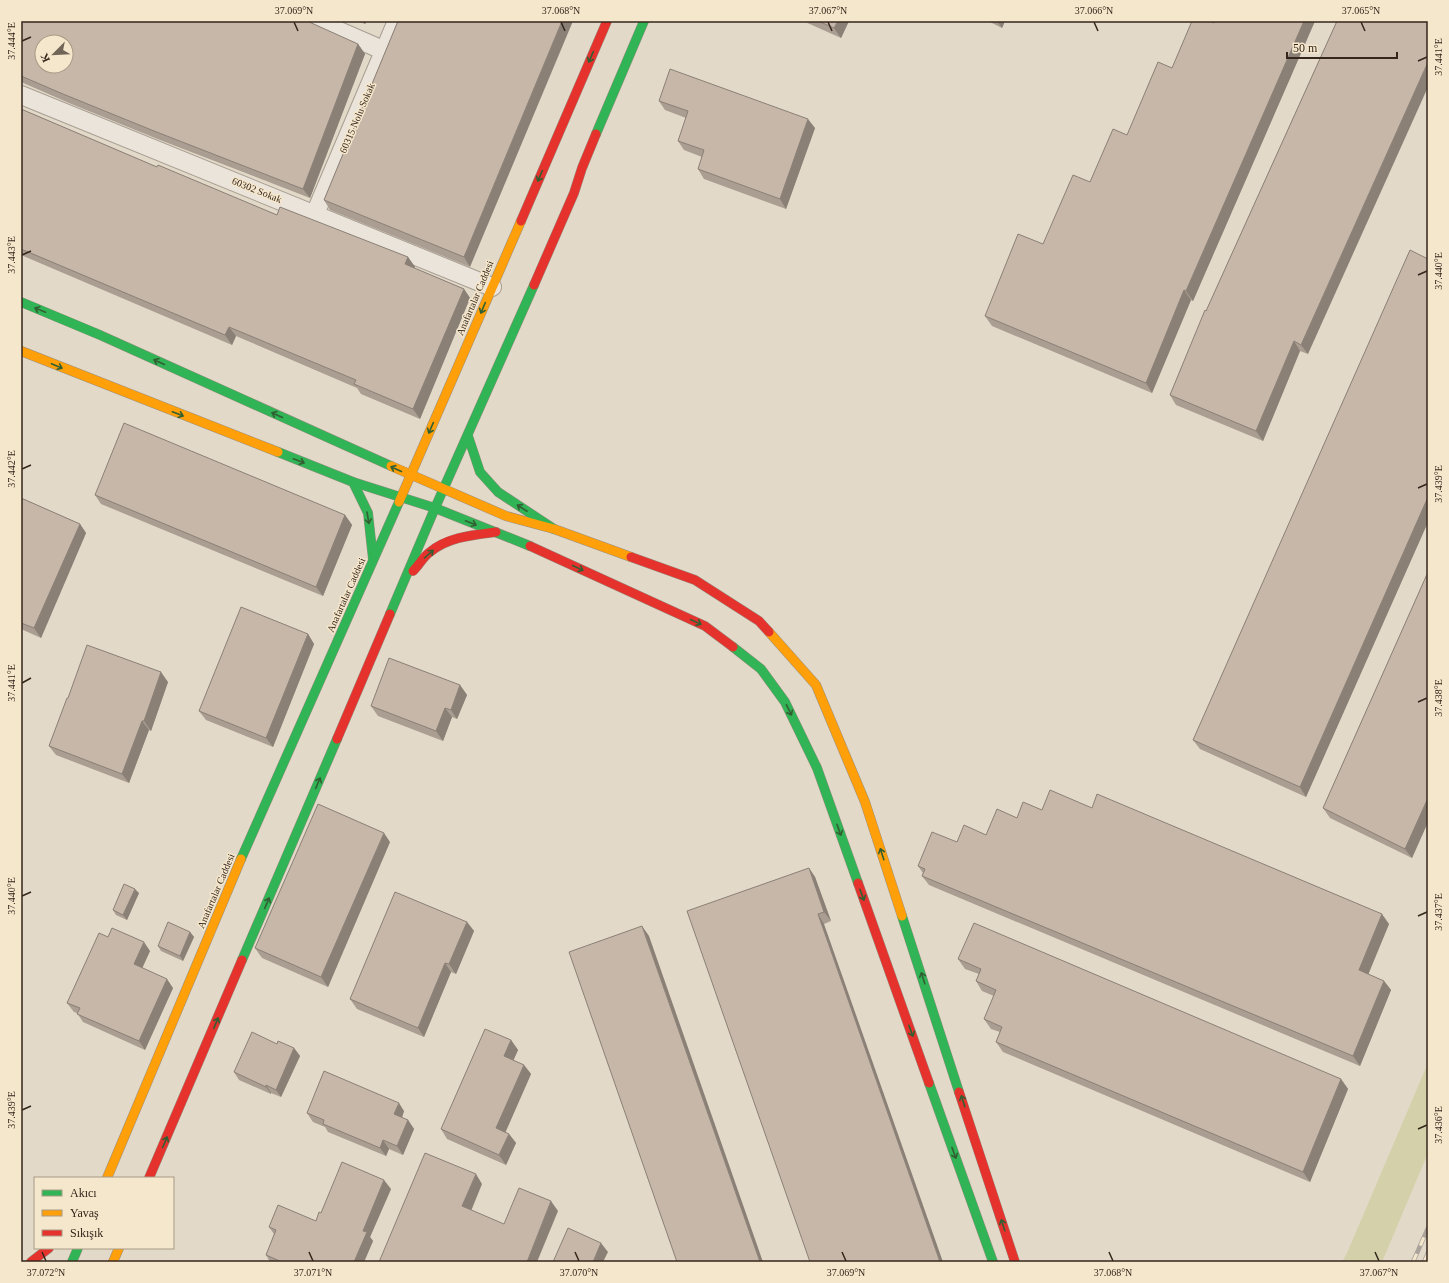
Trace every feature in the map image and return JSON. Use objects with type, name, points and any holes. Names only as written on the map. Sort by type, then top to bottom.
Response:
[{"type":"main road","name":"Anafartalar Caddesi","points":[[107,1177],[256,824],[411,476],[607,21]]},
{"type":"main road","points":[[150,1177],[435,508],[574,193],[582,168],[644,21]]},
{"type":"main road","points":[[21,302],[100,335],[411,476],[506,516],[554,529],[695,580],[758,621],[816,685],[865,802],[1015,1262]]},
{"type":"main road","points":[[21,351],[353,482],[435,508],[496,532],[705,626],[761,669],[785,702],[817,768],[993,1262]]},
{"type":"main road","points":[[468,436],[480,472],[498,492],[554,529]]},
{"type":"main road","points":[[353,482],[368,514],[373,562]]},
{"type":"main road","points":[[403,583],[430,552],[450,541],[471,535],[496,532]]},
{"type":"main road","points":[[31,1262],[48,1249]]},
{"type":"main road","points":[[72,1262],[78,1249]]},
{"type":"main road","points":[[113,1262],[119,1249]]},
{"type":"street","points":[[316,21],[385,51]]},
{"type":"street","name":"60315 Nolu Sokak","points":[[315,214],[397,21]]},
{"type":"street","name":"60302 Sokak","points":[[21,95],[492,287]]},
{"type":"shaded area","points":[[1428,1063],[1428,1153],[1382,1262],[1342,1262],[1347,1253]]},
{"type":"building","points":[[21,21],[307,21],[358,44],[303,189],[21,76]]},
{"type":"building","points":[[398,21],[562,21],[464,257],[324,200]]},
{"type":"building","points":[[818,21],[838,21],[834,28]]},
{"type":"building","points":[[1192,21],[1210,21],[1214,23],[1215,21],[1304,21],[1186,291],[1184,290],[1146,383],[985,316],[1018,234],[1043,244],[1073,175],[1090,182],[1113,129],[1127,135],[1158,62],[1172,68]]},
{"type":"building","points":[[1337,21],[1428,21],[1428,62],[1301,345],[1294,341],[1256,431],[1170,395],[1205,310],[1206,311]]},
{"type":"building","points":[[670,69],[808,119],[780,199],[698,169],[704,150],[678,141],[688,111],[659,101]]},
{"type":"building","points":[[21,109],[157,167],[158,165],[277,215],[280,207],[408,257],[405,264],[464,289],[413,409],[354,384],[356,380],[229,327],[225,335],[21,249]]},
{"type":"building","points":[[1410,250],[1428,259],[1428,497],[1300,787],[1193,740]]},
{"type":"building","points":[[124,423],[345,515],[316,587],[95,495]]},
{"type":"building","points":[[21,498],[80,524],[34,628],[21,623]]},
{"type":"building","points":[[1428,572],[1428,798],[1405,849],[1323,808]]},
{"type":"building","points":[[241,607],[308,634],[266,738],[199,711]]},
{"type":"building","points":[[87,645],[161,672],[144,721],[142,721],[122,774],[49,746]]},
{"type":"building","points":[[389,658],[460,685],[451,710],[445,708],[436,731],[371,706]]},
{"type":"building","points":[[1050,790],[1092,808],[1097,794],[1382,914],[1359,970],[1384,981],[1353,1056],[922,876],[925,869],[918,866],[932,832],[957,842],[964,825],[986,835],[997,809],[1017,818],[1023,802],[1042,810]]},
{"type":"building","points":[[318,804],[384,833],[321,977],[255,948]]},
{"type":"building","points":[[809,868],[824,912],[818,914],[940,1262],[810,1262],[687,911]]},
{"type":"building","points":[[124,884],[135,889],[123,915],[113,910]]},
{"type":"building","points":[[395,892],[467,922],[449,964],[445,963],[418,1028],[350,999]]},
{"type":"building","points":[[168,922],[190,932],[180,956],[158,946]]},
{"type":"building","points":[[974,923],[1341,1079],[1303,1172],[996,1042],[1002,1027],[984,1019],[996,990],[976,981],[981,969],[958,959]]},
{"type":"building","points":[[642,926],[760,1262],[677,1262],[569,952]]},
{"type":"building","points":[[112,928],[144,942],[134,964],[167,979],[139,1041],[77,1014],[80,1008],[67,1003],[99,933],[108,937]]},
{"type":"building","points":[[485,1029],[511,1040],[504,1056],[524,1065],[496,1128],[509,1134],[499,1155],[441,1129]]},
{"type":"building","points":[[252,1032],[277,1044],[278,1041],[294,1048],[276,1090],[234,1072]]},
{"type":"building","points":[[324,1071],[399,1103],[394,1114],[408,1120],[397,1146],[383,1140],[380,1148],[323,1124],[324,1120],[307,1113]]},
{"type":"building","points":[[425,1153],[476,1174],[462,1206],[504,1224],[519,1188],[551,1201],[527,1262],[379,1262]]},
{"type":"building","points":[[342,1162],[384,1180],[363,1231],[367,1232],[354,1262],[282,1262],[266,1255],[276,1230],[269,1227],[278,1205],[316,1221],[319,1212],[321,1213]]},
{"type":"building","points":[[568,1228],[601,1243],[593,1262],[553,1262]]},
{"type":"railway","points":[[1413,1262],[1428,1228]]},
{"type":"railway","points":[[1424,1262],[1428,1253]]},
{"type":"traffic: fast","points":[[596,134],[644,21]]},
{"type":"traffic: fast","points":[[390,614],[435,508],[534,285]]},
{"type":"traffic: fast","points":[[21,302],[100,335],[391,466]]},
{"type":"traffic: fast","points":[[468,436],[480,472],[498,492],[554,529]]},
{"type":"traffic: fast","points":[[278,452],[353,482],[435,508],[530,546]]},
{"type":"traffic: fast","points":[[353,482],[368,513],[373,559]]},
{"type":"traffic: fast","points":[[241,859],[399,502]]},
{"type":"traffic: fast","points":[[733,647],[761,669],[785,702],[817,768],[858,883]]},
{"type":"traffic: fast","points":[[242,960],[337,739]]},
{"type":"traffic: fast","points":[[902,916],[959,1092]]},
{"type":"traffic: fast","points":[[929,1083],[993,1262]]},
{"type":"traffic: fast","points":[[72,1262],[78,1249]]},
{"type":"traffic: slow","points":[[399,502],[521,221]]},
{"type":"traffic: slow","points":[[21,351],[278,452]]},
{"type":"traffic: slow","points":[[391,466],[506,516],[554,529],[631,557]]},
{"type":"traffic: slow","points":[[769,632],[816,685],[865,802],[902,916]]},
{"type":"traffic: slow","points":[[107,1177],[241,859]]},
{"type":"traffic: slow","points":[[113,1262],[119,1249]]},
{"type":"traffic: jam","points":[[521,221],[607,21]]},
{"type":"traffic: jam","points":[[534,285],[574,193],[582,168],[596,134]]},
{"type":"traffic: jam","points":[[413,571],[428,554],[445,543],[479,534],[496,532]]},
{"type":"traffic: jam","points":[[530,546],[705,626],[733,647]]},
{"type":"traffic: jam","points":[[631,557],[695,580],[759,621],[769,632]]},
{"type":"traffic: jam","points":[[337,739],[390,614]]},
{"type":"traffic: jam","points":[[858,883],[929,1083]]},
{"type":"traffic: jam","points":[[149,1177],[242,960]]},
{"type":"traffic: jam","points":[[959,1092],[1015,1262]]},
{"type":"traffic: jam","points":[[31,1262],[48,1249]]}]
